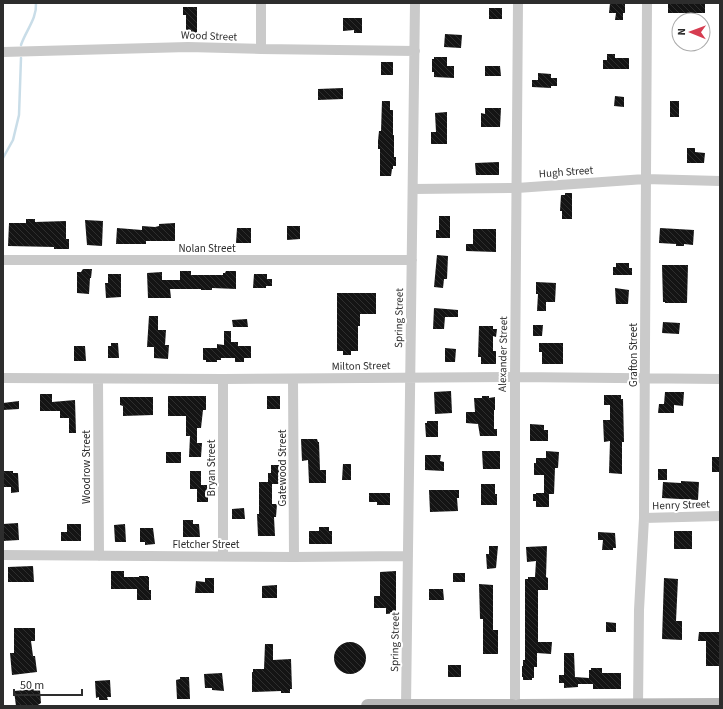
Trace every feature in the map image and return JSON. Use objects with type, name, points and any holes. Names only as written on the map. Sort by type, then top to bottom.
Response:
[{"type":"street","points":[[261,3],[261,49]]},
{"type":"street","name":"Spring Street","points":[[406,706],[415,3]]},
{"type":"street","name":"Alexander Street","points":[[515,706],[514,377],[518,3]]},
{"type":"street","name":"Grafton Street","points":[[638,706],[639,610],[644,518],[647,3]]},
{"type":"street","name":"Wood Street","points":[[3,52],[182,46],[261,49],[415,51]]},
{"type":"street","name":"Hugh Street","points":[[413,189],[517,188],[645,179],[720,181]]},
{"type":"street","name":"Nolan Street","points":[[3,260],[412,260]]},
{"type":"street","name":"Milton Street","points":[[3,378],[293,379],[514,377],[720,379]]},
{"type":"street","name":"Woodrow Street","points":[[98,379],[99,556]]},
{"type":"street","name":"Bryan Street","points":[[223,556],[224,379]]},
{"type":"street","name":"Gatewood Street","points":[[293,379],[294,557]]},
{"type":"street","name":"Henry Street","points":[[644,518],[720,516]]},
{"type":"street","name":"Fletcher Street","points":[[3,555],[294,557],[408,556]]},
{"type":"street","points":[[520,706],[720,704]]},
{"type":"street","points":[[368,706],[512,706]]},
{"type":"building","points":[[610,3],[625,3],[623,20],[615,20],[616,13],[609,13]]},
{"type":"building","points":[[668,3],[705,3],[705,12],[668,13]]},
{"type":"building","points":[[183,7],[197,7],[197,34],[189,34],[189,30],[186,30],[186,15],[183,15]]},
{"type":"building","points":[[489,8],[502,8],[502,19],[489,19]]},
{"type":"building","points":[[343,18],[362,18],[362,33],[354,33],[354,30],[343,31]]},
{"type":"building","points":[[445,34],[462,35],[461,48],[444,47]]},
{"type":"building","points":[[607,54],[615,54],[615,58],[629,58],[629,69],[603,69],[603,60],[607,60]]},
{"type":"building","points":[[434,57],[447,57],[447,66],[454,66],[454,78],[434,77],[434,72],[432,72],[432,59],[434,59]]},
{"type":"building","points":[[381,62],[393,62],[393,75],[381,75]]},
{"type":"building","points":[[485,66],[500,66],[501,76],[485,76]]},
{"type":"building","points":[[538,73],[551,74],[551,78],[557,78],[557,86],[551,86],[551,88],[532,87],[532,80],[538,80]]},
{"type":"building","points":[[343,88],[343,99],[318,100],[318,89]]},
{"type":"building","points":[[615,96],[624,97],[624,107],[614,106]]},
{"type":"building","points":[[382,101],[390,101],[390,110],[393,110],[394,157],[396,157],[396,166],[393,166],[391,176],[380,176],[380,149],[378,149],[378,141],[379,131],[381,131]]},
{"type":"building","points":[[670,101],[679,101],[679,117],[670,117]]},
{"type":"building","points":[[485,108],[501,108],[500,127],[481,127],[481,113],[485,114]]},
{"type":"building","points":[[447,112],[447,144],[431,144],[431,132],[436,132],[435,113]]},
{"type":"building","points":[[687,148],[695,148],[695,152],[705,153],[704,163],[687,163]]},
{"type":"building","points":[[499,162],[499,175],[476,175],[475,163]]},
{"type":"building","points":[[565,193],[572,193],[572,219],[562,219],[562,211],[560,211],[561,195],[565,195]]},
{"type":"building","points":[[439,216],[450,216],[450,238],[436,238],[436,230],[439,230]]},
{"type":"building","points":[[26,219],[35,219],[35,222],[66,221],[66,239],[69,239],[69,249],[54,249],[54,247],[8,246],[9,223],[26,223]]},
{"type":"building","points":[[85,220],[103,221],[102,246],[87,245]]},
{"type":"building","points":[[175,223],[175,241],[146,241],[146,244],[116,244],[117,228],[142,230],[142,226],[155,227],[159,226],[159,224]]},
{"type":"building","points":[[287,226],[300,226],[300,239],[287,240]]},
{"type":"building","points":[[237,228],[251,228],[251,243],[236,243]]},
{"type":"building","points":[[660,228],[694,230],[693,245],[684,244],[684,246],[676,246],[676,244],[659,243]]},
{"type":"building","points":[[473,229],[496,229],[496,252],[466,251],[466,244],[473,244]]},
{"type":"building","points":[[437,255],[448,256],[447,279],[444,279],[443,288],[434,287]]},
{"type":"building","points":[[616,263],[629,263],[629,268],[632,268],[632,275],[613,275],[613,267],[616,267]]},
{"type":"building","points":[[662,265],[688,265],[687,303],[663,302]]},
{"type":"building","points":[[83,269],[92,269],[89,294],[77,293],[77,272],[81,272]]},
{"type":"building","points":[[180,271],[191,271],[191,275],[223,275],[226,271],[236,271],[236,289],[170,289],[171,298],[148,298],[147,273],[162,272],[162,280],[180,280]]},
{"type":"building","points":[[108,274],[121,274],[121,297],[106,298],[105,283],[108,283]]},
{"type":"building","points":[[254,274],[267,274],[267,279],[272,279],[272,286],[266,286],[266,288],[253,288]]},
{"type":"building","points":[[536,282],[556,283],[555,302],[546,302],[546,311],[537,311],[538,294],[536,294]]},
{"type":"building","points":[[615,288],[629,290],[628,304],[616,304]]},
{"type":"building","points":[[337,293],[376,293],[376,314],[360,314],[360,326],[358,326],[358,351],[351,351],[351,355],[343,355],[343,351],[337,351]]},
{"type":"building","points":[[434,308],[458,310],[458,317],[445,317],[444,329],[433,329]]},
{"type":"building","points":[[149,316],[158,316],[158,330],[166,330],[165,345],[169,345],[168,359],[154,358],[154,347],[147,347]]},
{"type":"building","points":[[247,319],[248,327],[233,327],[232,320]]},
{"type":"building","points":[[663,322],[680,323],[679,334],[662,333]]},
{"type":"building","points":[[533,325],[543,325],[542,336],[533,336]]},
{"type":"building","points":[[479,326],[493,326],[493,329],[497,329],[496,337],[493,336],[493,351],[496,351],[496,364],[481,364],[481,357],[478,357]]},
{"type":"building","points":[[224,331],[231,331],[231,342],[238,342],[238,346],[251,346],[251,358],[244,358],[244,362],[235,362],[235,358],[221,358],[221,360],[217,360],[217,362],[206,362],[206,360],[203,360],[203,348],[217,348],[217,344],[224,345]]},
{"type":"building","points":[[111,343],[118,343],[119,358],[108,358],[108,346],[111,346]]},
{"type":"building","points":[[539,343],[563,343],[563,364],[542,364],[542,352],[539,352]]},
{"type":"building","points":[[74,346],[85,346],[86,361],[74,361]]},
{"type":"building","points":[[445,348],[456,349],[455,362],[445,362]]},
{"type":"building","points":[[451,391],[452,413],[435,414],[434,392]]},
{"type":"building","points":[[665,392],[684,392],[683,406],[674,405],[674,413],[658,413],[659,404],[664,404]]},
{"type":"building","points":[[40,394],[52,394],[52,402],[75,400],[76,433],[69,433],[69,418],[60,418],[60,411],[40,411]]},
{"type":"building","points":[[604,395],[621,395],[621,399],[623,399],[624,442],[622,442],[622,474],[609,473],[610,441],[604,442],[603,420],[610,420],[610,405],[604,405]]},
{"type":"building","points":[[168,396],[206,396],[206,410],[203,410],[201,428],[197,428],[197,443],[202,443],[201,457],[189,457],[190,436],[186,436],[186,416],[168,416]]},
{"type":"building","points":[[267,396],[280,396],[280,409],[267,409]]},
{"type":"building","points":[[482,396],[489,396],[489,398],[495,397],[494,429],[497,429],[497,436],[480,436],[478,424],[466,423],[466,412],[475,412],[474,398],[482,398]]},
{"type":"building","points":[[120,397],[153,397],[153,415],[123,416],[123,406],[120,405]]},
{"type":"building","points":[[19,401],[19,409],[3,410],[3,403]]},
{"type":"building","points":[[427,421],[438,421],[438,437],[426,437],[425,423],[427,423]]},
{"type":"building","points":[[530,424],[544,425],[544,430],[548,430],[548,441],[530,441]]},
{"type":"building","points":[[301,439],[317,439],[319,442],[320,470],[326,470],[326,483],[309,483],[308,460],[302,461]]},
{"type":"building","points":[[482,451],[500,451],[500,469],[483,469]]},
{"type":"building","points":[[546,451],[559,452],[558,468],[555,468],[554,494],[549,494],[549,507],[536,507],[536,501],[533,501],[533,494],[544,493],[544,475],[534,475],[534,463],[536,463],[536,458],[546,458]]},
{"type":"building","points":[[166,452],[181,452],[181,463],[166,463]]},
{"type":"building","points":[[425,455],[441,455],[440,461],[444,462],[444,471],[425,470]]},
{"type":"building","points":[[712,457],[720,457],[720,472],[712,472]]},
{"type":"building","points":[[343,464],[351,464],[351,480],[342,480]]},
{"type":"building","points":[[271,465],[279,465],[279,473],[281,473],[281,480],[279,480],[279,484],[272,484],[272,504],[277,504],[276,517],[274,517],[275,536],[258,536],[257,514],[259,514],[259,482],[268,482],[268,473],[271,473]]},
{"type":"building","points":[[658,469],[667,469],[667,480],[658,480]]},
{"type":"building","points":[[3,471],[13,471],[13,473],[18,473],[19,492],[11,493],[11,487],[3,487]]},
{"type":"building","points":[[190,471],[201,471],[201,485],[208,485],[208,502],[197,502],[197,489],[190,489]]},
{"type":"building","points":[[681,481],[699,482],[698,500],[662,498],[663,482],[681,483]]},
{"type":"building","points":[[481,484],[495,484],[497,505],[481,505]]},
{"type":"building","points":[[429,490],[459,490],[459,498],[457,498],[458,511],[430,512]]},
{"type":"building","points":[[369,493],[390,493],[390,505],[377,505],[377,502],[369,502]]},
{"type":"building","points":[[244,508],[245,519],[232,519],[232,509]]},
{"type":"building","points":[[183,520],[193,520],[193,524],[199,524],[200,537],[183,537]]},
{"type":"building","points":[[18,523],[19,540],[3,541],[3,524]]},
{"type":"building","points":[[67,524],[81,524],[81,541],[61,541],[61,532],[67,532]]},
{"type":"building","points":[[125,524],[126,542],[115,542],[114,525]]},
{"type":"building","points":[[319,527],[329,527],[329,531],[332,531],[332,544],[309,544],[309,531],[319,531]]},
{"type":"building","points":[[140,528],[153,528],[155,544],[145,545],[145,542],[140,542]]},
{"type":"building","points":[[674,531],[692,531],[692,549],[674,549]]},
{"type":"building","points":[[598,532],[615,533],[616,548],[613,548],[613,550],[602,550],[603,540],[598,540]]},
{"type":"building","points":[[489,546],[498,546],[496,568],[487,569],[486,554],[489,554]]},
{"type":"building","points":[[547,546],[546,577],[548,578],[548,590],[538,590],[538,642],[552,642],[551,654],[537,653],[537,667],[534,667],[534,678],[532,678],[532,680],[523,680],[522,666],[523,660],[525,660],[525,579],[528,579],[528,577],[535,577],[536,561],[527,562],[526,547]]},
{"type":"building","points":[[33,566],[34,582],[8,582],[8,567]]},
{"type":"building","points":[[111,571],[124,571],[124,577],[148,576],[149,590],[151,590],[151,600],[137,600],[137,589],[111,589]]},
{"type":"building","points":[[396,571],[396,613],[386,614],[386,608],[374,608],[374,596],[380,596],[380,572]]},
{"type":"building","points":[[453,573],[465,573],[465,582],[453,582]]},
{"type":"building","points":[[205,578],[214,578],[214,593],[195,593],[196,581],[205,582]]},
{"type":"building","points":[[664,578],[678,579],[676,621],[682,621],[682,640],[662,639]]},
{"type":"building","points":[[479,584],[493,585],[493,630],[498,630],[498,654],[483,654],[483,619],[480,619]]},
{"type":"building","points":[[277,585],[277,598],[262,598],[262,586]]},
{"type":"building","points":[[429,589],[443,589],[444,600],[429,600]]},
{"type":"building","points":[[606,622],[616,623],[616,632],[606,632]]},
{"type":"building","points":[[14,628],[35,628],[35,641],[31,641],[37,672],[12,675],[10,653],[14,653]]},
{"type":"building","points":[[699,632],[720,632],[720,666],[706,666],[706,641],[698,641]]},
{"type":"building","points":[[350,642],[356,643],[363,649],[366,658],[365,664],[359,671],[350,674],[344,673],[337,667],[334,658],[335,652],[341,645]]},
{"type":"building","points":[[265,644],[273,644],[273,660],[291,659],[292,689],[290,689],[290,693],[281,693],[281,691],[252,692],[253,669],[264,669]]},
{"type":"building","points":[[564,653],[574,653],[575,677],[589,678],[589,670],[591,670],[591,668],[602,668],[602,673],[621,673],[621,689],[593,689],[593,684],[578,684],[578,687],[564,688],[564,683],[559,683],[559,675],[564,675]]},
{"type":"building","points":[[448,665],[461,665],[461,677],[448,677]]},
{"type":"building","points":[[222,673],[224,691],[205,688],[204,674]]},
{"type":"building","points":[[180,677],[189,677],[190,699],[177,699],[176,680],[180,679]]},
{"type":"building","points":[[110,680],[111,697],[107,697],[108,700],[99,700],[99,697],[96,698],[95,681]]},
{"type":"building","points":[[40,690],[41,703],[38,705],[16,706],[14,691]]},
{"type":"waterway","points":[[21,45],[35,14],[36,3]]},
{"type":"waterway","points":[[3,158],[13,140],[19,115],[21,58]]}]
